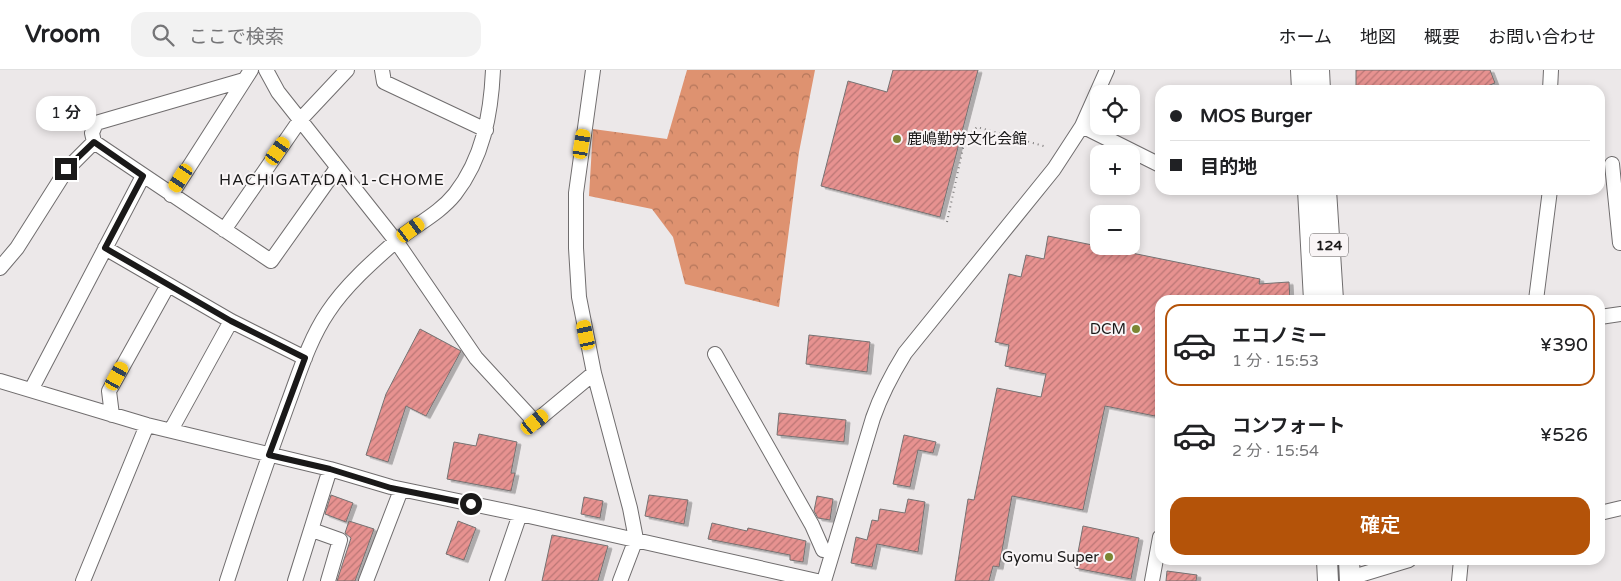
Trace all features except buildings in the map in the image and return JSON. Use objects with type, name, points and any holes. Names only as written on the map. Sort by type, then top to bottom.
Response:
[{"type":"highway","points":[[1301,70],[1302,85]]},
{"type":"highway","points":[[1319,70],[1320,85]]},
{"type":"highway","name":"124","points":[[1308,195],[1314,295]]},
{"type":"highway","name":"124","points":[[1326,195],[1333,295]]},
{"type":"highway","points":[[1327,565],[1328,581]]},
{"type":"street","points":[[266,70],[278,92],[396,241],[476,358],[535,422],[594,373]]},
{"type":"street","points":[[224,230],[300,120],[347,70]]},
{"type":"street","points":[[382,70],[384,82],[486,130]]},
{"type":"street","points":[[227,581],[269,455],[305,358],[327,313],[343,292],[396,241],[454,195],[471,168],[486,130],[493,70]]},
{"type":"street","points":[[593,70],[576,185],[576,248],[579,297],[594,373],[630,508],[636,539],[620,581]]},
{"type":"street","points":[[824,581],[873,418],[881,394],[891,375],[909,347],[1040,187],[1082,126],[1106,70]]},
{"type":"street","points":[[1550,85],[1551,70]]},
{"type":"street","points":[[248,75],[96,123],[92,133],[94,142],[270,261],[337,168]]},
{"type":"street","points":[[171,195],[248,75]]},
{"type":"street","points":[[1082,126],[1155,162]]},
{"type":"street","points":[[0,268],[17,248],[66,169],[94,142]]},
{"type":"street","points":[[1611,164],[1620,243]]},
{"type":"street","points":[[31,390],[143,176]]},
{"type":"street","points":[[1537,295],[1549,195]]},
{"type":"street","points":[[105,248],[231,321],[305,358]]},
{"type":"street","points":[[112,415],[109,391],[168,285]]},
{"type":"street","points":[[1605,316],[1621,314]]},
{"type":"street","points":[[171,430],[231,321]]},
{"type":"street","points":[[715,354],[812,525],[823,550]]},
{"type":"street","points":[[0,381],[147,425],[330,469],[401,490],[636,539],[817,581]]},
{"type":"street","points":[[83,581],[147,425]]},
{"type":"street","points":[[296,581],[330,469]]},
{"type":"street","points":[[366,581],[401,490]]},
{"type":"street","points":[[1605,512],[1621,508]]},
{"type":"street","points":[[497,581],[520,514]]},
{"type":"street","points":[[312,530],[340,540],[328,581]]},
{"type":"street","points":[[1152,581],[1155,564]]},
{"type":"street","points":[[1350,573],[1386,565]]},
{"type":"street","points":[[1459,581],[1461,565]]},
{"type":"path","points":[[948,222],[965,139],[977,127],[1047,146]]},
{"type":"green space","points":[[687,70],[815,70],[799,152],[779,307],[685,284],[673,237],[652,209],[589,196],[593,129],[667,139]]},
{"type":"place","name":"鹿嶋勤労文化会館","points":[[897,139]]},
{"type":"place","name":"DCM","points":[[1136,329]]},
{"type":"place","name":"Gyomu Super","points":[[1109,557]]},
{"type":"district","name":"HACHIGATADAI 1-CHOME","points":[[332,179]]},
{"type":"route","points":[[66,169],[94,142],[143,176],[105,248],[231,321],[305,358],[269,455],[330,469],[391,488],[471,504]]}]
